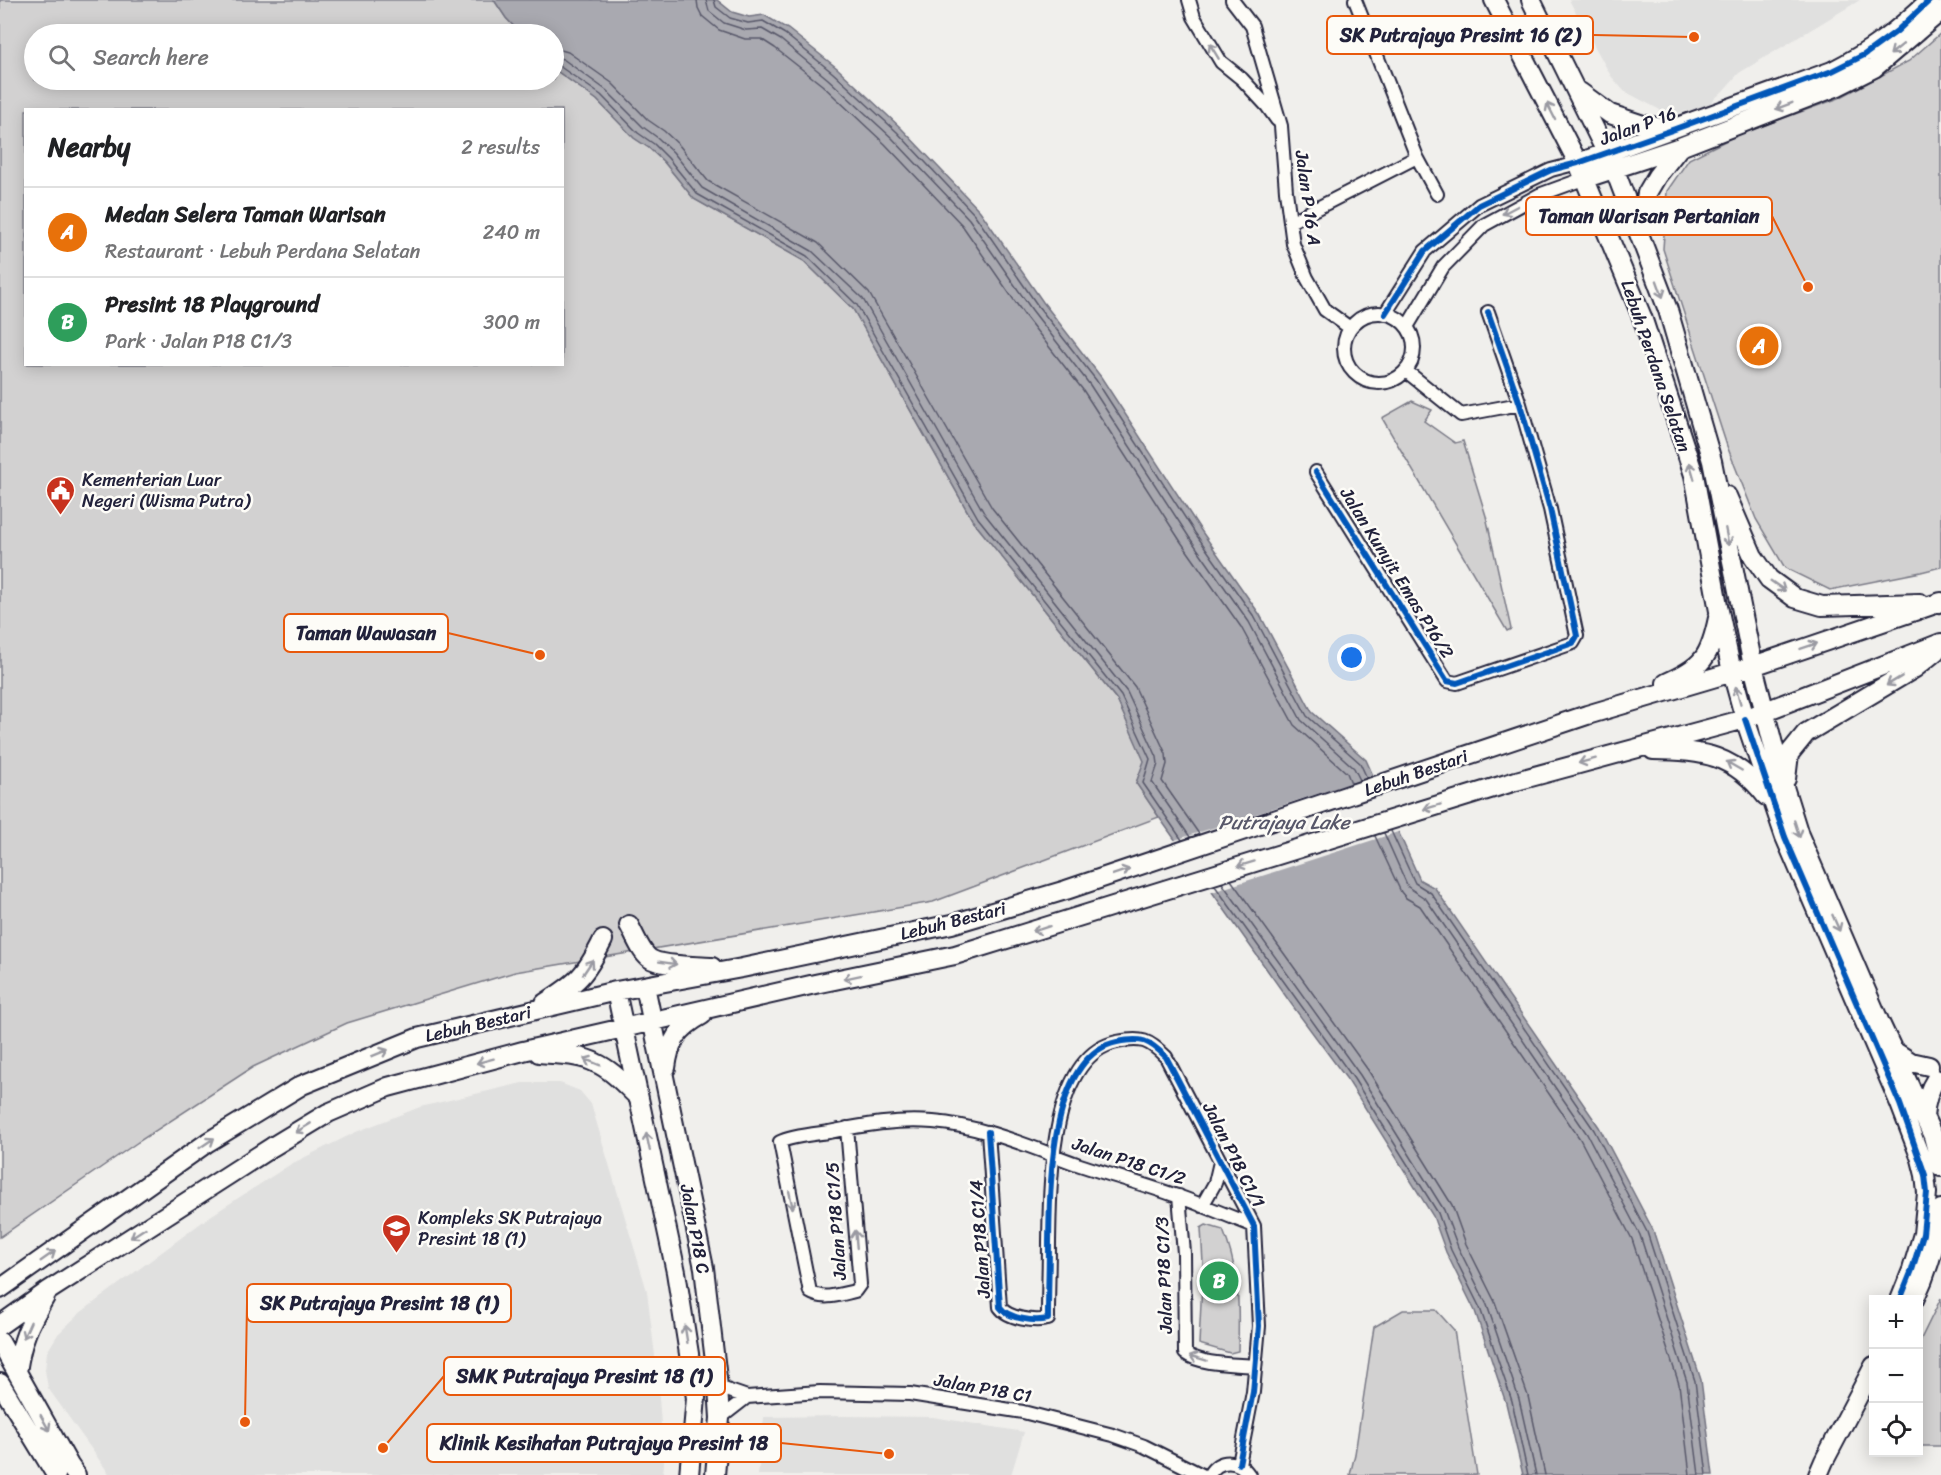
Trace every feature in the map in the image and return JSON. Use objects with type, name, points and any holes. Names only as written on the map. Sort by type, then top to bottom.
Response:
[{"type":"main road","name":"Lebuh Perdana Selatan","points":[[1494,0],[1581,171],[1642,317],[1694,476],[1719,611],[1745,719],[1801,876],[1902,1088]]},
{"type":"main road","name":"Lebuh Perdana Selatan","points":[[1531,0],[1611,160],[1668,310],[1712,461],[1753,666],[1784,787],[1799,835],[1813,869],[1894,1052],[1902,1088]]},
{"type":"main road","name":"Jalan P 16","points":[[1678,138],[1864,55],[1897,31],[1930,0]]},
{"type":"main road","name":"Jalan P 16","points":[[1581,171],[1838,86],[1874,68],[1941,11]]},
{"type":"main road","points":[[1577,90],[1610,114],[1678,138],[1647,193],[1640,234]]},
{"type":"main road","points":[[1712,461],[1753,556],[1769,579],[1796,598],[1822,606],[1941,602]]},
{"type":"main road","name":"Lebuh Bestari","points":[[0,1289],[208,1142],[302,1085],[417,1038],[616,992],[952,924],[1066,890],[1587,715],[1753,666],[1941,602]]},
{"type":"main road","points":[[1587,715],[1686,674],[1708,655],[1719,611]]},
{"type":"main road","points":[[1784,787],[1790,754],[1806,732],[1916,668],[1941,645]]},
{"type":"main road","name":"Lebuh Bestari","points":[[0,1325],[48,1291],[272,1147],[328,1113],[388,1088],[523,1051],[955,955],[1488,789],[1745,719],[1941,645]]},
{"type":"main road","points":[[1624,751],[1682,750],[1709,754],[1735,765],[1754,780],[1775,807]]},
{"type":"main road","points":[[629,925],[649,959],[664,963],[742,968]]},
{"type":"main road","points":[[530,1011],[582,977],[603,940]]},
{"type":"main road","name":"Jalan P18 C","points":[[645,986],[704,1268],[720,1418],[715,1475]]},
{"type":"main road","name":"Jalan P18 C","points":[[616,992],[676,1272],[696,1398],[689,1475]]},
{"type":"main road","points":[[665,1079],[672,1041],[697,1018],[717,1007]]},
{"type":"main road","points":[[523,1051],[581,1057],[596,1062],[609,1070],[638,1096]]},
{"type":"main road","points":[[1894,1052],[1933,1072],[1924,1105],[1924,1116]]},
{"type":"main road","points":[[1902,1088],[1924,1116],[1938,1152],[1941,1167]]},
{"type":"main road","points":[[1902,1088],[1925,1175],[1927,1193],[1923,1234],[1902,1295]]},
{"type":"main road","points":[[1916,1295],[1926,1275],[1937,1235],[1941,1209]]},
{"type":"main road","points":[[17,1372],[21,1346],[27,1328],[48,1291]]},
{"type":"main road","points":[[0,1342],[76,1475]]},
{"type":"main road","points":[[1818,1475],[1869,1376]]},
{"type":"main road","points":[[0,1383],[6,1399],[56,1475]]},
{"type":"street","points":[[1189,0],[1194,17],[1221,62],[1242,79],[1267,106],[1281,126]]},
{"type":"street","name":"Jalan P 16 A","points":[[1232,0],[1252,26],[1281,126],[1293,244],[1307,278],[1325,310],[1350,328]]},
{"type":"street","points":[[1355,0],[1417,157],[1437,194]]},
{"type":"street","points":[[1242,79],[1257,77],[1265,67]]},
{"type":"street","points":[[1290,222],[1417,157]]},
{"type":"street","name":"Jalan P 16","points":[[1385,314],[1425,251],[1479,205],[1551,170],[1581,171]]},
{"type":"street","name":"Jalan P 16","points":[[1407,327],[1443,267],[1484,225],[1581,171]]},
{"type":"street","name":"Jalan Kunyit Emas P16/2","points":[[1316,472],[1447,681],[1457,683],[1573,643],[1577,636],[1550,509],[1520,404],[1488,312]]},
{"type":"street","points":[[1385,314],[1394,316],[1407,327],[1413,338],[1412,361],[1397,379],[1385,383],[1362,380],[1346,362],[1343,351],[1345,339],[1350,328],[1357,321],[1366,316],[1385,314]]},
{"type":"street","points":[[1406,371],[1461,415],[1520,404]]},
{"type":"street","name":"Jalan P18 C1/1","points":[[1052,1155],[1065,1096],[1082,1066],[1096,1050],[1109,1044],[1138,1040],[1152,1043],[1166,1057],[1177,1074],[1197,1119],[1254,1226],[1259,1326],[1252,1392],[1239,1464]]},
{"type":"street","name":"Jalan P18 C1/2","points":[[780,1143],[783,1140],[868,1124],[932,1122],[958,1125],[988,1132],[1179,1196],[1254,1226]]},
{"type":"street","name":"Jalan P18 C1/5","points":[[780,1143],[810,1292],[826,1297],[849,1293],[855,1291],[860,1284],[847,1128]]},
{"type":"street","name":"Jalan P18 C1/4","points":[[988,1132],[1000,1307],[1005,1313],[1026,1319],[1044,1320],[1048,1315],[1049,1192],[1052,1155]]},
{"type":"street","points":[[1203,1206],[1215,1182],[1220,1162]]},
{"type":"street","name":"Jalan P18 C1/3","points":[[1179,1196],[1184,1253],[1185,1353],[1209,1362],[1255,1366]]},
{"type":"street","name":"Jalan P18 C1","points":[[718,1387],[747,1397],[820,1392],[910,1394],[1023,1412],[1113,1435],[1144,1446],[1202,1475]]},
{"type":"street","points":[[720,1418],[747,1397]]},
{"type":"street","points":[[1209,1475],[1217,1466],[1224,1463],[1239,1464],[1249,1475]]},
{"type":"shaded area","points":[[0,0],[494,0],[512,24],[24,24],[24,90],[564,90],[564,76],[597,100],[634,138],[664,162],[694,199],[804,261],[853,309],[973,521],[1117,700],[1145,761],[1136,783],[1159,817],[933,902],[515,972],[347,1023],[253,1067],[138,1142],[0,1237]]},
{"type":"shaded area","points":[[1569,0],[1860,0],[1739,73],[1708,105],[1678,113],[1664,112],[1624,91],[1611,76]]},
{"type":"shaded area","points":[[1941,33],[1941,567],[1830,590],[1785,568],[1756,519],[1727,446],[1663,249],[1667,191],[1689,159],[1737,135],[1839,98],[1909,61]]},
{"type":"shaded area","points":[[1412,401],[1432,410],[1424,421],[1455,443],[1463,441],[1486,516],[1511,629],[1507,631],[1382,418]]},
{"type":"shaded area","name":"Kompleks SK Putrajaya Presint 18 (1)","points":[[522,1083],[560,1083],[580,1091],[591,1104],[647,1291],[657,1372],[663,1475],[110,1475],[48,1388],[45,1370],[47,1352],[58,1334],[80,1313],[209,1217],[291,1164],[356,1132],[420,1107]]},
{"type":"shaded area","points":[[1206,1225],[1223,1230],[1233,1260],[1238,1304],[1238,1351],[1230,1353],[1199,1344],[1203,1263],[1201,1228]]},
{"type":"shaded area","points":[[1941,1298],[1941,1446],[1923,1446],[1923,1335]]},
{"type":"shaded area","points":[[1403,1310],[1436,1310],[1454,1330],[1477,1475],[1350,1475],[1374,1327]]},
{"type":"shaded area","points":[[764,1417],[933,1417],[1024,1432],[1011,1475],[758,1475]]},
{"type":"water","name":"Putrajaya Lake","points":[[494,0],[717,0],[732,12],[749,17],[764,15],[788,29],[837,68],[901,128],[980,211],[1043,302],[1101,377],[1200,529],[1260,615],[1312,712],[1366,760],[1420,880],[1435,888],[1599,1127],[1653,1230],[1701,1380],[1713,1475],[1523,1475],[1506,1403],[1475,1311],[1446,1252],[1433,1216],[1349,1082],[1136,783],[1144,761],[1117,700],[973,521],[853,309],[804,261],[694,199],[664,162],[634,138],[597,100],[564,76],[564,24],[512,24]]},
{"type":"pier","points":[[1376,775],[1401,831],[1209,893],[1172,841]]},
{"type":"cycle path","points":[[1385,314],[1425,251],[1479,205],[1551,170],[1578,163],[1675,129],[1832,71],[1864,55],[1897,31],[1930,0]]},
{"type":"cycle path","points":[[1316,472],[1447,681],[1457,683],[1573,643],[1577,636],[1550,509],[1520,404],[1488,312]]},
{"type":"cycle path","points":[[1745,719],[1785,837],[1900,1104],[1925,1175],[1927,1193],[1923,1234],[1902,1295]]},
{"type":"cycle path","points":[[988,1132],[1000,1307],[1009,1314],[1022,1319],[1048,1319],[1050,1190],[1058,1127],[1066,1097],[1078,1072],[1095,1052],[1117,1042],[1144,1041],[1150,1043],[1166,1057],[1254,1226],[1259,1326],[1253,1392],[1239,1464]]},
{"type":"place","name":"SK Putrajaya Presint 16 (2)","points":[[1694,37]]},
{"type":"place","name":"Taman Warisan Pertanian","points":[[1808,287]]},
{"type":"place","name":"Medan Selera Taman Warisan","points":[[1759,346]]},
{"type":"place","name":"Kementerian Luar Negeri (Wisma Putra)","points":[[61,516]]},
{"type":"place","name":"Taman Wawasan","points":[[540,655]]},
{"type":"place","name":"Kompleks SK Putrajaya Presint 18 (1)","points":[[397,1254]]},
{"type":"place","name":"Presint 18 Playground","points":[[1219,1281]]},
{"type":"place","name":"SK Putrajaya Presint 18 (1)","points":[[245,1422]]},
{"type":"place","name":"SMK Putrajaya Presint 18 (1)","points":[[383,1448]]},
{"type":"place","name":"Klinik Kesihatan Putrajaya Presint 18","points":[[889,1454]]}]
